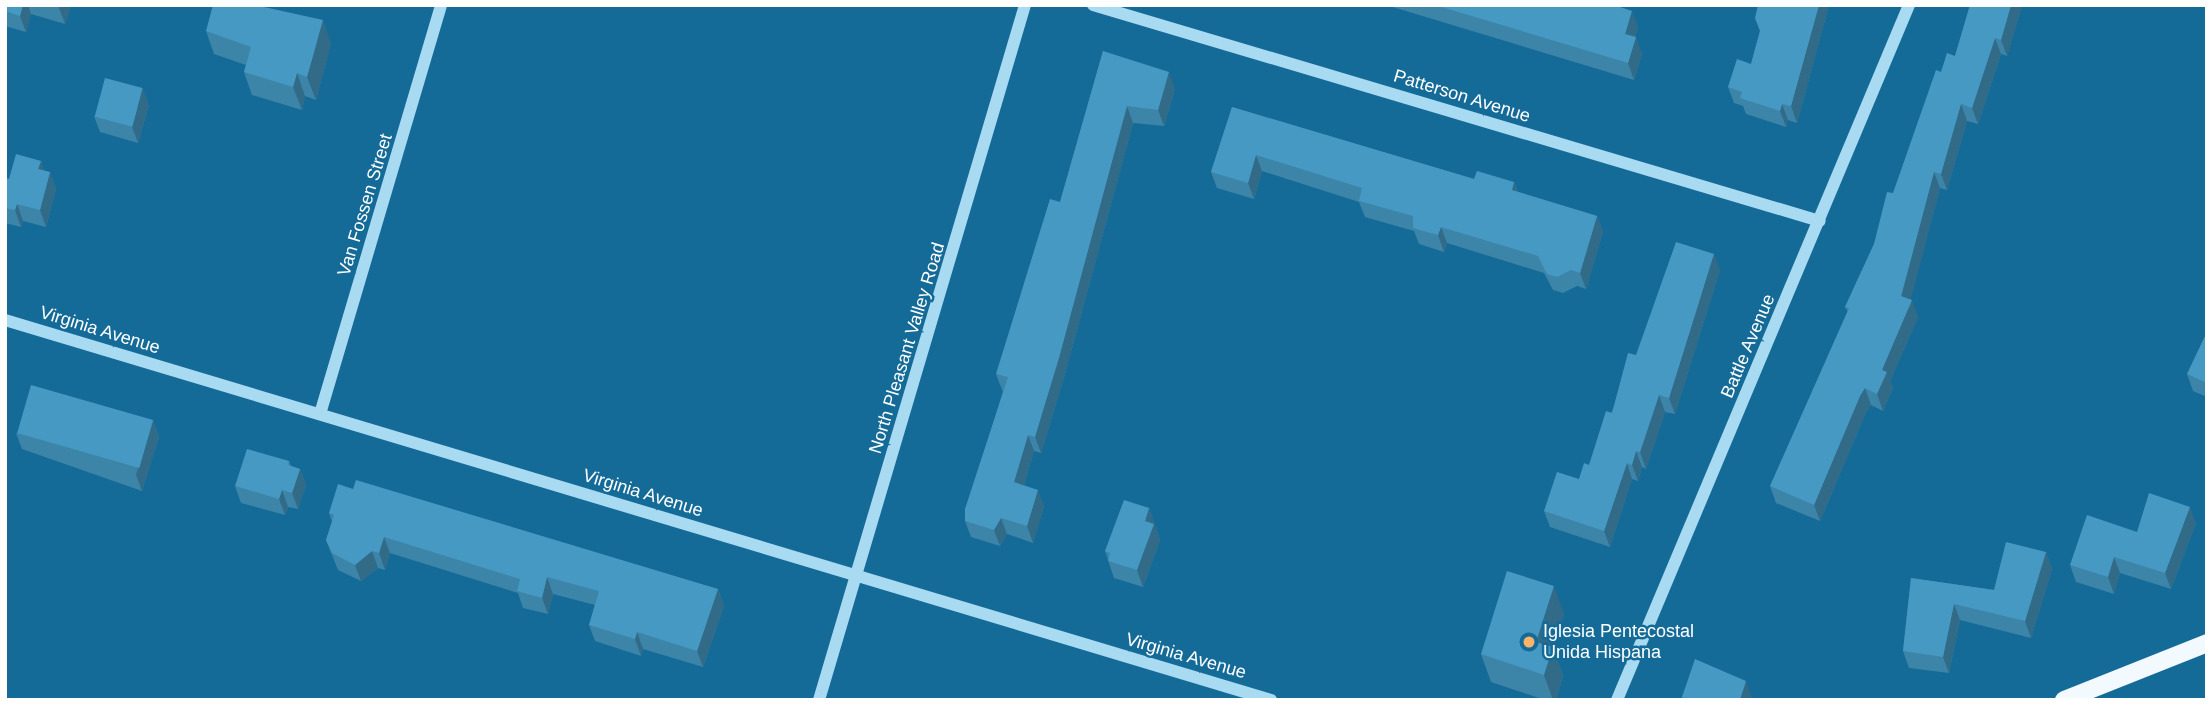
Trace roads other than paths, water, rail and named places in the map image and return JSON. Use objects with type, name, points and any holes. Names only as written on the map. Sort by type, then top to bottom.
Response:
[{"type":"main road","points":[[2064,700],[2207,643]]},
{"type":"street","name":"Van Fossen Street","points":[[320,414],[441,5]]},
{"type":"street","name":"North Pleasant Valley Road","points":[[819,700],[1025,5]]},
{"type":"street","name":"Patterson Avenue","points":[[1093,5],[1820,221]]},
{"type":"street","name":"Battle Avenue","points":[[1617,700],[1909,5]]},
{"type":"street","name":"Virginia Avenue","points":[[5,320],[1271,700]]},
{"type":"place","name":"Iglesia Pentecostal Unida Hispana","points":[[1529,642]]}]
